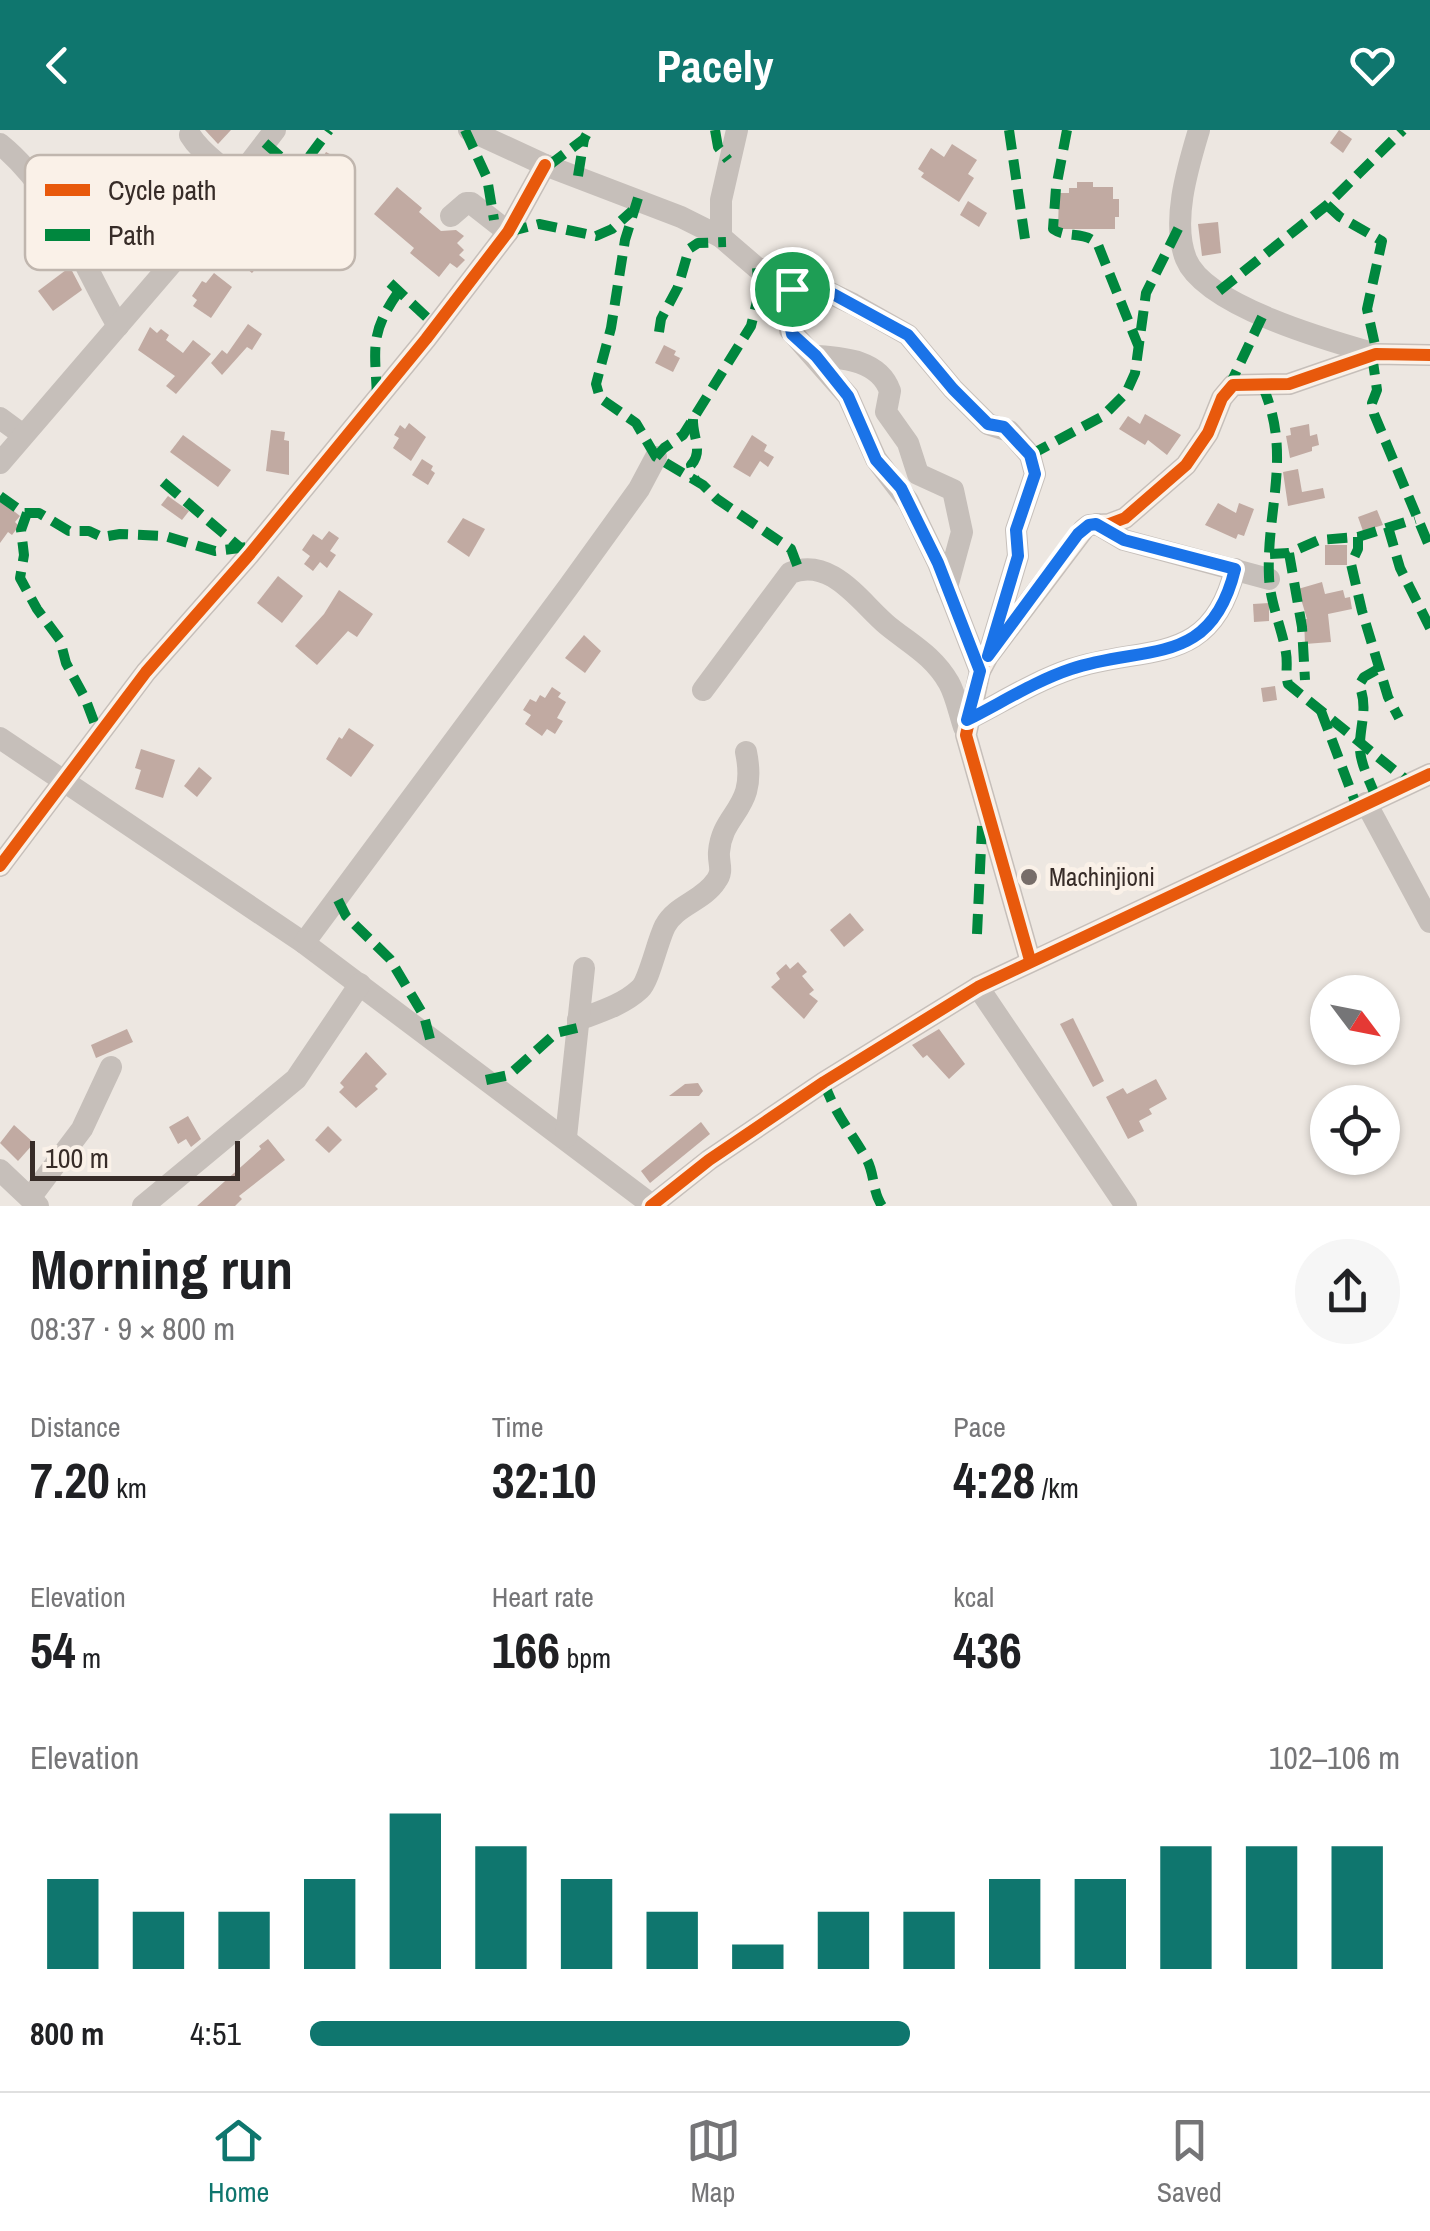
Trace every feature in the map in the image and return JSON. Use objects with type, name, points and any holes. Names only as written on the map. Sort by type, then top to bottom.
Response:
[{"type":"street","points":[[256,155],[275,130]]},
{"type":"street","points":[[468,130],[545,165],[638,198],[722,237],[757,268],[833,294],[908,335],[988,424],[1004,427],[1030,455],[1035,474],[1016,530],[1018,556],[966,728]]},
{"type":"street","points":[[722,237],[721,200],[736,130]]},
{"type":"street","points":[[1199,130],[1182,215],[1182,242],[1188,264],[1246,309],[1329,341],[1376,354],[1430,355]]},
{"type":"street","points":[[190,136],[205,155]]},
{"type":"street","points":[[0,144],[25,167]]},
{"type":"street","points":[[0,866],[146,672],[426,339],[508,232],[545,165]]},
{"type":"street","points":[[451,216],[471,203],[508,232]]},
{"type":"street","points":[[88,270],[118,326]]},
{"type":"street","points":[[0,463],[164,270]]},
{"type":"street","points":[[782,274],[792,289],[790,330],[848,396],[876,460],[901,488],[984,664]]},
{"type":"street","points":[[984,664],[1078,534],[1089,525],[1125,518],[1186,465],[1208,433],[1222,398],[1234,386],[1289,384],[1376,354]]},
{"type":"street","points":[[816,356],[856,361],[880,375],[890,391],[886,412],[908,442],[915,469],[953,490],[962,532],[947,587]]},
{"type":"street","points":[[0,418],[23,435]]},
{"type":"street","points":[[304,943],[570,586],[632,499],[656,457]]},
{"type":"street","points":[[1096,524],[1124,540],[1269,579]]},
{"type":"street","points":[[966,728],[1071,669],[1141,657],[1196,636],[1222,608],[1235,569]]},
{"type":"street","points":[[703,690],[790,574],[798,570],[820,571],[852,590],[881,620],[930,656],[954,694],[1030,960]]},
{"type":"street","points":[[0,738],[304,943],[454,1058],[566,1137],[652,1206],[709,1160],[824,1082],[978,987],[1430,774]]},
{"type":"street","points":[[578,1020],[639,990],[671,916],[708,892],[717,880],[724,833],[746,795],[750,769],[746,752]]},
{"type":"street","points":[[1366,803],[1430,922]]},
{"type":"street","points":[[566,1137],[584,968]]},
{"type":"street","points":[[143,1206],[296,1079],[360,984]]},
{"type":"street","points":[[978,987],[1126,1206]]},
{"type":"street","points":[[16,1192],[82,1128],[111,1067]]},
{"type":"building","points":[[205,130],[231,130],[218,144]]},
{"type":"building","points":[[1339,130],[1352,139],[1343,153],[1330,143]]},
{"type":"building","points":[[952,144],[977,160],[968,174],[974,178],[959,202],[921,177],[924,173],[918,169],[931,148],[944,157]]},
{"type":"building","points":[[1077,182],[1113,187],[1113,199],[1119,199],[1115,229],[1058,229],[1059,193],[1069,193],[1069,188],[1077,188]]},
{"type":"building","points":[[397,187],[441,231],[456,230],[464,236],[457,243],[464,250],[459,255],[465,260],[457,268],[450,263],[439,277],[410,253],[414,248],[374,214]]},
{"type":"building","points":[[968,201],[987,213],[979,227],[960,215]]},
{"type":"building","points":[[1218,222],[1221,253],[1202,256],[1198,224]]},
{"type":"building","points":[[66,270],[72,270],[82,290],[53,311],[38,291]]},
{"type":"building","points":[[214,273],[232,287],[211,318],[193,306],[197,300],[192,296],[202,281],[206,283]]},
{"type":"building","points":[[248,324],[262,334],[252,350],[247,347],[222,375],[211,363],[222,350],[227,354]]},
{"type":"building","points":[[150,327],[169,335],[166,340],[183,353],[193,340],[211,354],[176,394],[166,386],[175,376],[138,350]]},
{"type":"building","points":[[664,345],[680,358],[673,372],[655,363]]},
{"type":"building","points":[[1145,414],[1181,435],[1167,455],[1148,440],[1145,445],[1119,429],[1128,416],[1140,424]]},
{"type":"building","points":[[409,423],[426,437],[411,461],[393,448],[400,425],[405,429]]},
{"type":"building","points":[[1309,424],[1310,436],[1317,434],[1319,445],[1290,458],[1286,436],[1291,435],[1290,428]]},
{"type":"building","points":[[271,430],[285,432],[284,440],[289,441],[289,475],[266,471]]},
{"type":"building","points":[[183,435],[231,470],[218,487],[170,452]]},
{"type":"building","points":[[752,435],[767,445],[764,451],[774,457],[768,467],[760,461],[750,477],[733,467]]},
{"type":"building","points":[[422,459],[433,466],[431,470],[435,473],[428,485],[412,475]]},
{"type":"building","points":[[1298,469],[1302,492],[1323,488],[1325,498],[1288,506],[1283,472]]},
{"type":"building","points":[[168,496],[189,511],[182,520],[161,505]]},
{"type":"building","points":[[0,500],[20,516],[15,522],[19,526],[0,543]]},
{"type":"building","points":[[1218,503],[1236,513],[1239,503],[1254,509],[1244,536],[1238,534],[1236,539],[1205,525]]},
{"type":"building","points":[[1377,510],[1383,525],[1363,531],[1358,517]]},
{"type":"building","points":[[463,518],[485,529],[469,557],[447,542]]},
{"type":"building","points":[[329,531],[339,538],[330,551],[336,555],[327,568],[320,562],[313,571],[304,564],[310,556],[302,550],[313,534],[322,540]]},
{"type":"building","points":[[1325,545],[1347,545],[1347,565],[1325,565]]},
{"type":"building","points":[[278,576],[303,596],[282,623],[257,603]]},
{"type":"building","points":[[1322,582],[1325,594],[1343,590],[1345,598],[1350,597],[1352,609],[1328,614],[1331,642],[1305,644],[1307,619],[1298,589]]},
{"type":"building","points":[[339,590],[373,614],[357,637],[348,631],[317,665],[295,646],[324,614]]},
{"type":"building","points":[[1269,603],[1269,621],[1254,622],[1253,604]]},
{"type":"building","points":[[584,635],[601,651],[585,673],[565,658]]},
{"type":"building","points":[[1275,686],[1277,700],[1263,702],[1261,688]]},
{"type":"building","points":[[552,687],[566,702],[557,718],[563,721],[555,734],[547,729],[542,736],[525,724],[531,715],[523,710],[530,699],[536,702],[540,695],[545,698]]},
{"type":"building","points":[[349,728],[374,745],[351,777],[326,759]]},
{"type":"building","points":[[141,749],[175,760],[163,798],[135,789],[141,770],[135,768]]},
{"type":"building","points":[[199,767],[212,778],[197,797],[184,786]]},
{"type":"building","points":[[850,913],[864,930],[844,947],[830,930]]},
{"type":"building","points":[[798,962],[807,972],[802,976],[814,990],[809,994],[818,1001],[804,1019],[771,987],[780,979],[776,973],[786,964],[790,969]]},
{"type":"building","points":[[1073,1018],[1104,1081],[1093,1087],[1060,1024]]},
{"type":"building","points":[[127,1029],[133,1042],[96,1058],[91,1045]]},
{"type":"building","points":[[939,1029],[965,1064],[949,1079],[912,1045]]},
{"type":"building","points":[[366,1052],[387,1074],[375,1086],[378,1089],[356,1108],[339,1092],[344,1087],[340,1083]]},
{"type":"building","points":[[1156,1079],[1167,1099],[1149,1109],[1152,1114],[1139,1121],[1144,1131],[1128,1139],[1106,1097],[1123,1088],[1127,1094]]},
{"type":"building","points":[[698,1083],[703,1091],[699,1096],[669,1096],[685,1084]]},
{"type":"building","points":[[188,1116],[201,1139],[191,1147],[186,1139],[178,1144],[169,1127]]},
{"type":"building","points":[[701,1122],[710,1134],[650,1183],[641,1171]]},
{"type":"building","points":[[14,1125],[34,1143],[18,1161],[0,1143]]},
{"type":"building","points":[[328,1126],[342,1140],[329,1153],[315,1140]]},
{"type":"building","points":[[268,1139],[285,1160],[239,1196],[242,1199],[235,1206],[197,1206],[261,1149],[259,1146]]},
{"type":"marked path","points":[[310,155],[329,130]]},
{"type":"marked path","points":[[465,130],[487,178],[494,220]]},
{"type":"marked path","points":[[548,166],[584,139],[589,130]]},
{"type":"marked path","points":[[715,130],[718,147],[728,160]]},
{"type":"marked path","points":[[1009,130],[1026,246]]},
{"type":"marked path","points":[[1067,130],[1053,229],[1093,240],[1098,245],[1138,345]]},
{"type":"marked path","points":[[1219,291],[1327,205],[1403,130]]},
{"type":"marked path","points":[[578,176],[584,139]]},
{"type":"marked path","points":[[265,143],[278,155]]},
{"type":"marked path","points":[[638,198],[625,240],[611,328],[596,384],[600,398],[636,423],[656,457],[703,485],[717,499],[791,549],[799,570]]},
{"type":"marked path","points":[[1327,205],[1382,241],[1367,309],[1377,354]]},
{"type":"marked path","points":[[508,232],[539,224],[596,236],[612,229],[632,211]]},
{"type":"marked path","points":[[1030,455],[1103,416],[1126,393],[1135,373],[1146,293],[1182,221]]},
{"type":"marked path","points":[[659,332],[689,249],[698,243],[726,242]]},
{"type":"marked path","points":[[656,457],[683,435],[751,326],[759,293],[757,268]]},
{"type":"marked path","points":[[390,283],[436,326]]},
{"type":"marked path","points":[[377,397],[378,330],[399,291]]},
{"type":"marked path","points":[[759,293],[781,303],[790,324]]},
{"type":"marked path","points":[[1228,389],[1262,317]]},
{"type":"marked path","points":[[1372,355],[1377,390],[1372,403],[1374,414],[1430,548]]},
{"type":"marked path","points":[[1262,385],[1276,434],[1269,577],[1286,653],[1288,684],[1410,783]]},
{"type":"marked path","points":[[693,419],[697,449],[691,465],[695,480]]},
{"type":"marked path","points":[[163,482],[243,550]]},
{"type":"marked path","points":[[0,496],[24,513],[39,513],[69,531],[89,531],[102,537],[165,536],[215,551],[256,546]]},
{"type":"marked path","points":[[27,513],[21,530],[24,555],[20,578],[60,640],[66,663],[99,735]]},
{"type":"marked path","points":[[1270,554],[1289,553],[1319,540],[1358,537],[1415,519]]},
{"type":"marked path","points":[[1388,527],[1400,568],[1430,628]]},
{"type":"marked path","points":[[1358,537],[1358,549],[1351,564],[1388,697],[1399,718]]},
{"type":"marked path","points":[[1289,553],[1302,627],[1305,680]]},
{"type":"marked path","points":[[1376,798],[1361,756],[1363,709],[1359,685],[1364,677],[1380,668]]},
{"type":"marked path","points":[[1321,711],[1357,807]]},
{"type":"marked path","points":[[977,934],[982,826]]},
{"type":"marked path","points":[[338,900],[346,916],[390,959],[424,1016],[430,1039]]},
{"type":"marked path","points":[[486,1080],[509,1075],[556,1033],[577,1028]]},
{"type":"marked path","points":[[824,1082],[867,1160],[882,1206]]},
{"type":"cycle path","points":[[0,866],[146,672],[249,555],[426,339],[508,232],[545,165]]},
{"type":"cycle path","points":[[1030,960],[966,735],[980,671],[988,656],[1084,529],[1125,518],[1186,465],[1233,385],[1289,384],[1376,354],[1430,355]]},
{"type":"cycle path","points":[[651,1206],[709,1160],[824,1082],[978,987],[1430,774]]},
{"type":"place","name":"Machinjioni","points":[[1029,877]]},
{"type":"route","points":[[782,274],[797,277],[902,330],[988,424],[1004,427],[1030,455],[1035,474],[1016,530],[1018,556],[988,656],[1078,534],[1089,525],[1096,524],[1124,540],[1235,569],[1230,590],[1213,621],[1176,646],[1141,657],[1071,669],[967,720],[980,671],[938,563],[901,488],[876,460],[848,396],[816,356],[792,334],[792,289],[782,274]]}]
